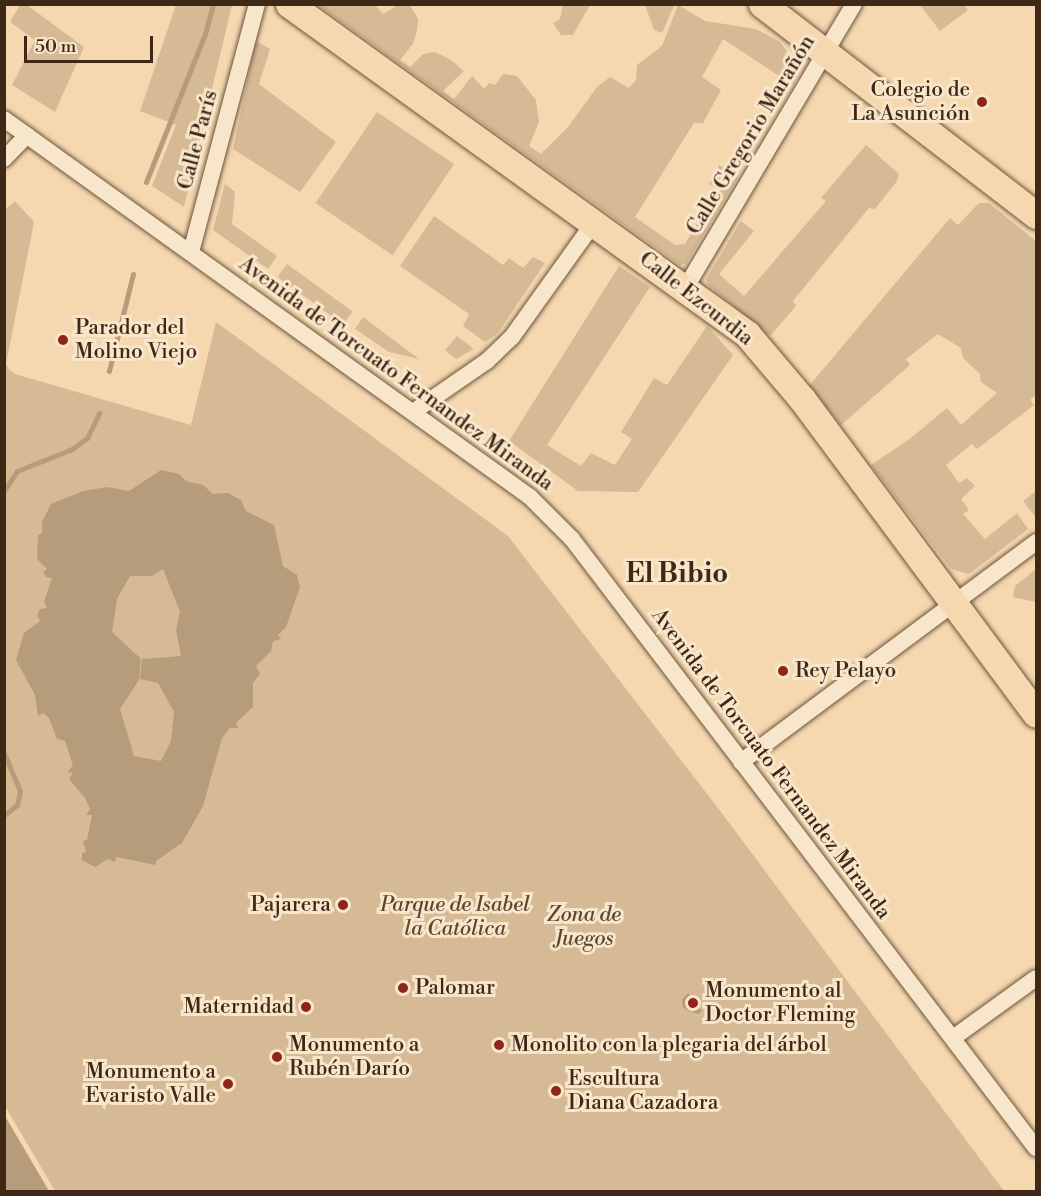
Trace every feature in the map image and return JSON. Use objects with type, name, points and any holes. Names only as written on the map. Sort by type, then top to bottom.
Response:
[{"type":"main road","name":"Calle Ezcurdia","points":[[289,4],[686,287],[747,334],[795,391],[1036,714]]},
{"type":"main road","points":[[762,4],[1036,215]]},
{"type":"street","name":"Calle París","points":[[191,252],[257,4]]},
{"type":"street","name":"Calle Gregorio Marañón","points":[[686,287],[854,4]]},
{"type":"street","name":"Avenida de Torcuato Fernandez Miranda","points":[[4,119],[530,497],[572,539],[1036,1146]]},
{"type":"street","points":[[4,159],[27,135]]},
{"type":"street","points":[[413,412],[487,361],[513,338],[595,222]]},
{"type":"street","points":[[741,762],[1036,542]]},
{"type":"street","points":[[953,1038],[1036,978]]},
{"type":"green space","points":[[20,5],[27,5],[84,47],[55,112],[12,85],[35,40],[10,22]]},
{"type":"green space","points":[[176,5],[232,5],[184,207],[152,186],[176,125],[140,111]]},
{"type":"green space","points":[[318,5],[375,5],[383,14],[398,5],[410,5],[418,19],[417,30],[413,44],[400,60],[410,67],[423,54],[435,52],[451,60],[464,71],[443,91],[454,99],[472,76],[484,89],[489,83],[495,85],[503,74],[517,76],[536,100],[539,122],[529,146],[541,154],[568,127],[597,87],[610,77],[629,88],[636,80],[637,65],[662,46],[678,5],[705,21],[756,29],[780,42],[791,57],[796,76],[793,85],[723,39],[702,77],[721,90],[703,123],[694,123],[635,217],[675,245],[685,244],[718,189],[709,184],[719,165],[738,177],[686,264],[680,265]]},
{"type":"green space","points":[[563,5],[590,5],[573,35],[561,35],[553,23],[560,19]]},
{"type":"green space","points":[[645,5],[674,6],[662,33],[654,30]]},
{"type":"green space","points":[[920,5],[964,5],[968,10],[940,31]]},
{"type":"green space","points":[[256,41],[270,49],[259,84],[336,142],[300,192],[233,149]]},
{"type":"green space","points":[[377,112],[454,164],[393,255],[315,203]]},
{"type":"green space","points":[[866,145],[899,174],[897,181],[875,209],[869,208],[793,301],[796,306],[770,336],[708,285],[706,279],[741,221],[754,231],[719,274],[744,296],[826,201],[821,198]]},
{"type":"green space","points":[[225,184],[235,192],[232,224],[277,256],[268,269],[213,230]]},
{"type":"green space","name":"Parque de Isabel la Católica","points":[[15,201],[34,222],[6,364],[9,369],[15,374],[191,425],[216,322],[508,536],[721,812],[1004,1191],[55,1191],[5,1106],[4,211]]},
{"type":"green space","points":[[979,203],[989,203],[1036,241],[1036,395],[1030,400],[1034,405],[977,449],[972,444],[946,465],[959,483],[967,478],[975,486],[961,499],[969,510],[963,514],[985,539],[1017,513],[1028,529],[969,574],[951,569],[871,465],[911,438],[947,408],[961,425],[997,393],[981,382],[980,374],[963,358],[961,348],[938,334],[906,359],[910,365],[841,425],[809,386],[950,218],[958,225]]},
{"type":"green space","points":[[434,216],[503,265],[509,258],[523,268],[533,257],[545,263],[498,333],[485,342],[463,326],[469,314],[400,266]]},
{"type":"green space","points":[[287,264],[353,312],[343,325],[278,277]]},
{"type":"green space","points":[[619,266],[650,287],[547,445],[581,466],[591,453],[615,465],[632,439],[621,432],[654,378],[667,385],[707,326],[733,355],[638,492],[578,491],[509,441]]},
{"type":"green space","points":[[363,317],[419,359],[389,352],[355,329]]},
{"type":"green space","points":[[457,336],[474,349],[456,359],[445,350]]},
{"type":"green space","points":[[1036,491],[1036,518],[1023,501]]},
{"type":"green space","points":[[1036,569],[1036,602],[1013,597],[1015,586]]},
{"type":"shaded area","points":[[161,470],[179,474],[186,481],[203,485],[213,494],[228,493],[241,500],[246,511],[274,525],[283,566],[297,575],[300,587],[286,627],[278,635],[281,639],[273,641],[271,651],[256,666],[260,674],[253,683],[253,707],[236,723],[238,728],[230,728],[222,738],[203,806],[182,843],[156,861],[156,865],[116,857],[115,862],[108,859],[95,867],[82,860],[82,853],[86,852],[83,841],[87,840],[92,815],[86,815],[90,809],[85,798],[69,779],[73,773],[67,772],[73,766],[65,741],[57,739],[49,718],[43,713],[38,716],[35,695],[16,660],[24,633],[40,621],[37,615],[40,609],[47,608],[44,602],[52,578],[46,577],[43,572],[47,569],[37,559],[38,535],[42,533],[42,522],[51,504],[83,491],[107,487],[129,491]],"holes":[[[163,569],[180,612],[176,630],[181,656],[142,659],[140,679],[158,683],[174,712],[171,741],[161,761],[134,756],[120,709],[139,680],[141,659],[112,632],[117,599],[130,576],[152,576]]]},
{"type":"shaded area","points":[[688,993],[702,1011],[698,1014],[683,1008],[682,1000]]},
{"type":"shaded area","points":[[5,1116],[49,1191],[5,1191]]},
{"type":"waterway","points":[[146,182],[205,34],[213,4]]},
{"type":"waterway","points":[[109,371],[133,274]]},
{"type":"waterway","points":[[4,491],[17,471],[72,449],[87,438],[99,413]]},
{"type":"waterway","points":[[4,753],[20,791],[17,805],[4,815]]},
{"type":"place","name":"Colegio de La Asunción","points":[[982,102]]},
{"type":"place","name":"Parador del Molino Viejo","points":[[63,340]]},
{"type":"place","name":"Rey Pelayo","points":[[783,671]]},
{"type":"place","name":"Pajarera","points":[[343,905]]},
{"type":"place","name":"Palomar","points":[[403,988]]},
{"type":"place","name":"Monumento al Doctor Fleming","points":[[693,1003]]},
{"type":"place","name":"Maternidad","points":[[306,1007]]},
{"type":"place","name":"Monolito con la plegaria del árbol","points":[[499,1045]]},
{"type":"place","name":"Monumento a Rubén Darío","points":[[277,1057]]},
{"type":"place","name":"Monumento a Evaristo Valle","points":[[228,1084]]},
{"type":"place","name":"Escultura Diana Cazadora","points":[[556,1091]]},
{"type":"district","name":"El Bibio","points":[[677,575]]},
{"type":"park label","name":"Zona de Juegos","points":[[584,927]]}]
